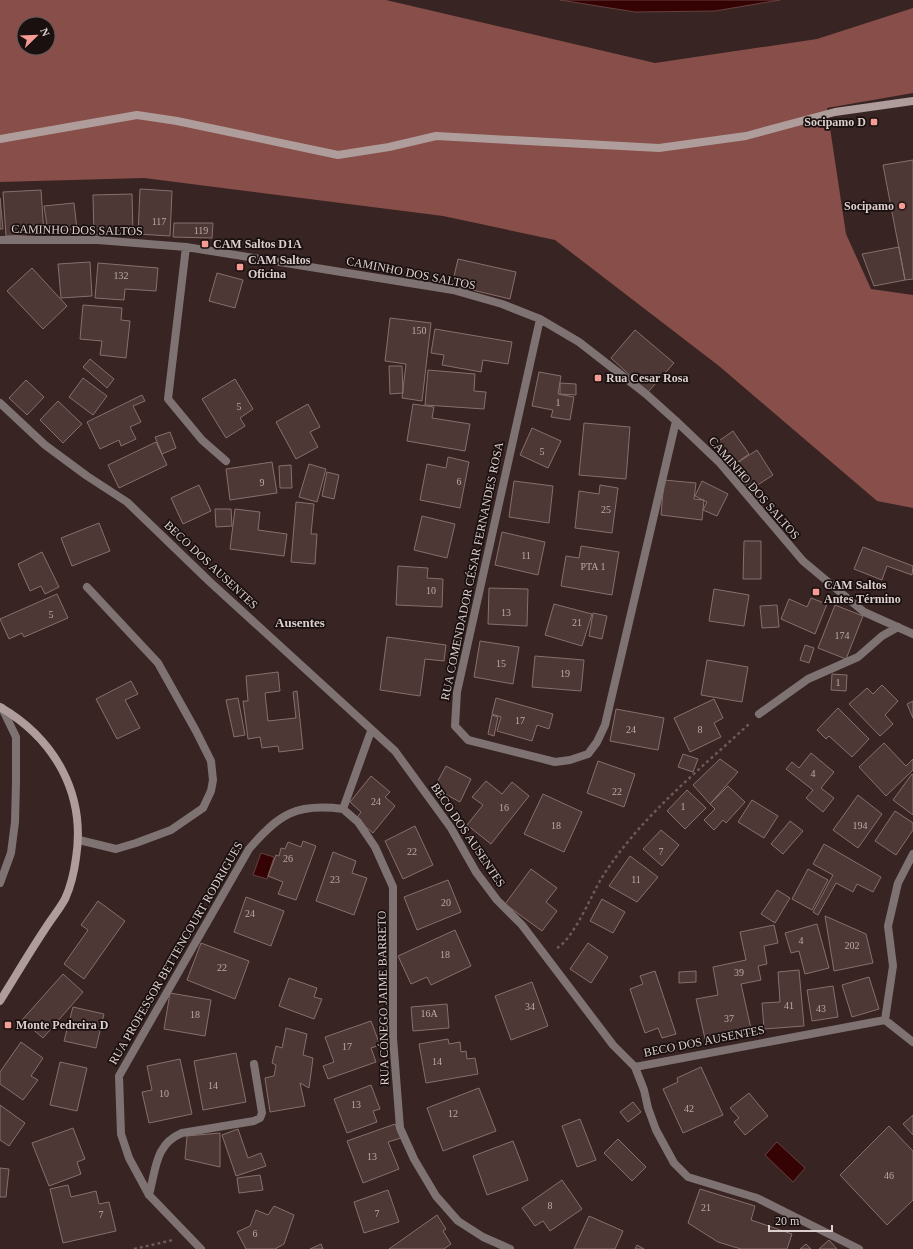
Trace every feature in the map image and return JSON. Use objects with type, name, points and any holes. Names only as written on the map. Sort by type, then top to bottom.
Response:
[{"type":"main road","points":[[0,138],[137,115],[178,121],[338,155],[389,147],[436,136],[659,148],[746,136],[835,112],[913,101]]},
{"type":"main road","points":[[0,1001],[64,899],[73,877],[79,840],[77,817],[71,790],[58,761],[40,737],[20,719],[1,707]]},
{"type":"street","name":"CAMINHO DOS SALTOS","points":[[0,240],[98,240],[186,247],[453,290],[502,304],[540,319],[579,342],[646,394],[676,421],[719,462],[803,562],[864,612],[913,634]]},
{"type":"street","points":[[186,247],[168,399],[202,440],[226,461]]},
{"type":"street","name":"RUA COMENDADOR CÉSAR FERNANDES ROSA","points":[[540,319],[457,692],[455,726],[468,740],[555,762],[570,760],[588,754],[597,742],[605,725],[676,421]]},
{"type":"street","name":"BECO DOS AUSENTES","points":[[0,403],[45,445],[87,476],[127,502],[210,582],[395,751],[451,828],[476,872],[497,900],[522,925],[546,954],[613,1044],[635,1067],[885,1020]]},
{"type":"street","points":[[79,840],[116,849],[136,844],[171,830],[203,808],[211,791],[212,780],[211,761],[189,717],[158,663],[87,587]]},
{"type":"street","points":[[760,714],[808,679],[858,657],[882,636],[898,627]]},
{"type":"street","points":[[0,883],[11,853],[15,822],[16,782],[16,737],[1,707]]},
{"type":"street","points":[[343,809],[372,731]]},
{"type":"street","name":"RUA PROFESSOR BETTENCOURT RODRIGUES","points":[[201,1249],[150,1195],[129,1158],[121,1134],[119,1076],[249,849],[269,826],[288,813],[321,806],[343,809]]},
{"type":"street","name":"RUA CÓNEGO JAIME BARRETO","points":[[343,809],[358,822],[375,847],[393,887],[393,1038],[400,1128],[414,1159],[436,1196],[458,1221],[483,1237],[510,1249]]},
{"type":"street","points":[[913,854],[898,883],[888,926],[893,966],[885,1020],[913,1042]]},
{"type":"street","points":[[150,1195],[160,1151],[166,1142],[174,1136],[182,1133],[254,1121],[260,1118],[262,1113],[254,1064]]},
{"type":"street","points":[[635,1067],[644,1090],[648,1108],[656,1130],[674,1163],[684,1174],[688,1177],[757,1198],[859,1249]]},
{"type":"path","points":[[546,954],[562,945],[569,937],[601,879],[622,849],[652,815],[760,714]]},
{"type":"path","points":[[134,1249],[189,1236]]},
{"type":"shaded area","points":[[0,0],[386,0],[655,63],[817,39],[913,8],[913,93],[827,108],[846,234],[871,289],[913,295],[913,508],[877,501],[719,366],[555,240],[443,216],[144,178],[0,182]]},
{"type":"shaded area","points":[[560,0],[780,0],[715,11],[635,12]]},
{"type":"shaded area","points":[[261,853],[274,857],[267,879],[253,875]]},
{"type":"shaded area","points":[[777,1142],[805,1168],[793,1182],[765,1155]]},
{"type":"building","name":"Socipamo","points":[[913,160],[913,279],[905,280],[883,165]]},
{"type":"building","points":[[140,189],[172,191],[170,236],[138,234]]},
{"type":"building","points":[[41,190],[44,234],[6,236],[3,192]]},
{"type":"building","points":[[132,194],[133,234],[94,235],[93,195]]},
{"type":"building","points":[[0,198],[3,229],[0,229]]},
{"type":"building","points":[[74,203],[77,229],[48,232],[44,206]]},
{"type":"building","points":[[174,223],[213,223],[212,238],[173,237]]},
{"type":"building","points":[[899,247],[905,280],[874,286],[862,254]]},
{"type":"building","points":[[458,259],[516,272],[510,299],[452,285]]},
{"type":"building","points":[[90,262],[92,296],[61,298],[58,264]]},
{"type":"building","points":[[98,263],[158,268],[156,291],[125,289],[124,300],[95,298]]},
{"type":"building","points":[[32,268],[67,306],[43,329],[7,291]]},
{"type":"building","points":[[217,273],[243,280],[235,308],[209,301]]},
{"type":"building","points":[[83,305],[122,308],[121,320],[130,321],[126,358],[100,355],[102,341],[80,339]]},
{"type":"building","points":[[390,318],[431,323],[422,401],[402,398],[406,364],[385,361]]},
{"type":"building","points":[[435,329],[512,342],[508,364],[483,360],[481,372],[442,365],[444,355],[431,353]]},
{"type":"building","points":[[635,330],[674,363],[648,392],[611,358]]},
{"type":"building","points":[[90,359],[114,379],[107,388],[83,367]]},
{"type":"building","points":[[389,366],[402,366],[403,393],[390,394]]},
{"type":"building","points":[[428,370],[475,374],[474,391],[486,392],[484,409],[425,405]]},
{"type":"building","points":[[539,372],[561,376],[558,394],[574,397],[570,420],[551,417],[553,410],[532,406]]},
{"type":"building","points":[[83,378],[107,396],[93,415],[69,397]]},
{"type":"building","points":[[235,379],[253,409],[240,418],[245,426],[226,438],[202,399]]},
{"type":"building","points":[[26,380],[44,397],[27,415],[9,398]]},
{"type":"building","points":[[560,383],[576,384],[576,395],[560,394]]},
{"type":"building","points":[[142,395],[145,401],[133,406],[141,422],[130,427],[136,439],[121,446],[119,440],[100,449],[87,422]]},
{"type":"building","points":[[58,401],[82,424],[63,443],[40,420]]},
{"type":"building","points":[[308,404],[320,427],[310,432],[318,447],[296,459],[276,422]]},
{"type":"building","points":[[413,404],[434,407],[432,418],[470,424],[465,451],[407,441]]},
{"type":"building","points":[[584,423],[630,427],[626,479],[579,475]]},
{"type":"building","points":[[532,428],[561,441],[548,468],[520,455]]},
{"type":"building","points":[[733,431],[749,454],[729,468],[713,445]]},
{"type":"building","points":[[170,432],[176,448],[162,454],[155,437]]},
{"type":"building","points":[[156,442],[167,465],[119,488],[108,465]]},
{"type":"building","points":[[757,450],[773,475],[750,490],[734,465]]},
{"type":"building","points":[[448,457],[469,462],[460,508],[420,500],[427,464],[446,468]]},
{"type":"building","points":[[272,462],[277,493],[230,500],[226,469]]},
{"type":"building","points":[[309,464],[326,469],[317,502],[299,497]]},
{"type":"building","points":[[291,465],[292,488],[280,488],[279,466]]},
{"type":"building","points":[[327,472],[339,475],[334,499],[322,496]]},
{"type":"building","points":[[664,480],[696,483],[694,499],[704,500],[702,520],[661,515]]},
{"type":"building","points":[[514,481],[553,486],[549,523],[509,517]]},
{"type":"building","points":[[702,481],[728,494],[717,516],[703,510],[707,502],[695,496]]},
{"type":"building","points":[[199,485],[211,511],[183,524],[171,498]]},
{"type":"building","points":[[600,485],[618,488],[612,533],[575,528],[579,491],[599,494]]},
{"type":"building","points":[[296,502],[314,504],[311,534],[317,534],[315,564],[291,562]]},
{"type":"building","points":[[215,509],[231,509],[232,526],[216,527]]},
{"type":"building","points":[[235,509],[260,512],[258,530],[287,534],[284,556],[230,549]]},
{"type":"building","points":[[422,516],[455,524],[447,558],[414,550]]},
{"type":"building","points":[[99,523],[110,551],[72,566],[61,538]]},
{"type":"building","points":[[502,532],[545,542],[538,575],[495,565]]},
{"type":"building","points":[[744,541],[761,541],[761,579],[743,579]]},
{"type":"building","points":[[581,546],[619,552],[612,595],[561,586],[566,556],[579,558]]},
{"type":"building","points":[[863,547],[913,566],[912,575],[887,566],[882,580],[854,569]]},
{"type":"building","points":[[42,552],[59,587],[45,594],[41,586],[30,591],[18,564]]},
{"type":"building","points":[[398,566],[428,568],[427,578],[443,579],[442,607],[396,605]]},
{"type":"building","points":[[489,588],[528,589],[527,626],[488,624]]},
{"type":"building","points":[[714,589],[749,595],[744,626],[709,621]]},
{"type":"building","points":[[57,594],[68,618],[24,637],[22,633],[9,639],[0,619]]},
{"type":"building","points":[[811,598],[827,604],[815,634],[781,619],[789,599],[807,607]]},
{"type":"building","points":[[554,604],[592,614],[582,646],[545,635]]},
{"type":"building","points":[[777,605],[779,627],[762,628],[760,606]]},
{"type":"building","points":[[835,605],[863,616],[846,659],[818,648]]},
{"type":"building","points":[[593,613],[607,616],[602,639],[589,636]]},
{"type":"building","points":[[387,637],[446,645],[444,661],[425,659],[420,696],[380,690]]},
{"type":"building","points":[[480,641],[519,647],[513,684],[474,677]]},
{"type":"building","points":[[805,645],[814,648],[809,663],[800,660]]},
{"type":"building","points":[[535,656],[584,660],[581,691],[532,687]]},
{"type":"building","points":[[707,660],[748,667],[742,702],[701,695]]},
{"type":"building","points":[[278,672],[280,691],[265,693],[268,721],[296,718],[293,692],[297,691],[303,749],[279,752],[278,746],[262,748],[260,737],[248,739],[243,701],[248,701],[246,676]]},
{"type":"building","points":[[832,674],[847,675],[846,691],[831,690]]},
{"type":"building","points":[[131,681],[138,694],[125,700],[140,728],[117,739],[96,699]]},
{"type":"building","points":[[882,685],[898,701],[885,715],[893,724],[880,736],[849,704],[867,688],[873,694]]},
{"type":"building","points":[[238,698],[245,735],[234,737],[226,700]]},
{"type":"building","points":[[496,698],[553,714],[549,729],[537,725],[532,741],[497,731],[501,717],[492,714]]},
{"type":"building","points":[[714,699],[723,718],[714,723],[721,737],[690,752],[674,718]]},
{"type":"building","points":[[913,701],[913,718],[907,704]]},
{"type":"building","points":[[838,708],[869,739],[852,757],[829,736],[826,739],[817,730]]},
{"type":"building","points":[[616,709],[664,718],[658,750],[610,741]]},
{"type":"building","points":[[492,715],[498,717],[494,736],[488,734]]},
{"type":"building","points":[[884,743],[906,766],[913,759],[913,770],[886,796],[859,767]]},
{"type":"building","points":[[811,753],[834,772],[821,788],[834,798],[823,812],[806,798],[813,790],[786,769],[792,762],[799,768]]},
{"type":"building","points":[[683,754],[698,759],[693,772],[678,767]]},
{"type":"building","points":[[720,759],[738,772],[710,804],[693,785]]},
{"type":"building","points":[[598,761],[635,774],[624,807],[587,793]]},
{"type":"building","points":[[446,766],[471,779],[460,802],[434,788]]},
{"type":"building","points":[[912,774],[913,775],[913,815],[893,800]]},
{"type":"building","points":[[371,776],[390,792],[385,797],[395,806],[373,833],[356,819],[361,812],[350,802]]},
{"type":"building","points":[[486,781],[502,794],[512,782],[529,796],[491,844],[467,825],[483,805],[472,797]]},
{"type":"building","points":[[728,786],[745,802],[726,823],[723,820],[714,830],[704,820],[715,809],[710,804]]},
{"type":"building","points":[[687,790],[706,808],[685,829],[667,811]]},
{"type":"building","points":[[543,794],[582,812],[564,852],[524,834]]},
{"type":"building","points":[[858,795],[882,814],[858,848],[833,830]]},
{"type":"building","points":[[752,800],[778,816],[764,838],[738,822]]},
{"type":"building","points":[[895,811],[913,823],[913,830],[896,855],[875,841]]},
{"type":"building","points":[[790,821],[803,831],[783,854],[771,844]]},
{"type":"building","points":[[415,826],[433,865],[403,879],[385,841]]},
{"type":"building","points":[[661,830],[679,845],[662,866],[643,849]]},
{"type":"building","points":[[303,841],[316,846],[296,900],[278,894],[283,882],[268,876],[276,855],[279,856],[281,848],[285,849],[288,842],[301,847]]},
{"type":"building","points":[[824,844],[881,877],[873,892],[857,884],[853,892],[836,883],[818,915],[813,912],[833,875],[813,864]]},
{"type":"building","points":[[333,852],[356,861],[352,873],[367,878],[354,915],[316,901]]},
{"type":"building","points":[[630,856],[658,877],[637,902],[609,886]]},
{"type":"building","points":[[531,869],[557,888],[546,902],[557,911],[542,931],[505,904]]},
{"type":"building","points":[[808,869],[828,880],[812,910],[792,899]]},
{"type":"building","points":[[448,880],[461,912],[417,930],[404,897]]},
{"type":"building","points":[[777,890],[790,898],[775,923],[761,914]]},
{"type":"building","points":[[246,897],[284,911],[271,946],[234,932]]},
{"type":"building","points":[[602,899],[625,912],[613,933],[590,921]]},
{"type":"building","points":[[98,901],[125,921],[84,979],[64,964],[88,930],[81,925]]},
{"type":"building","points":[[825,916],[866,934],[873,963],[834,971]]},
{"type":"building","points":[[817,924],[829,968],[805,974],[799,951],[791,953],[785,933]]},
{"type":"building","points":[[774,925],[778,943],[764,946],[767,964],[758,966],[761,980],[741,984],[752,1033],[706,1043],[696,999],[718,995],[713,967],[746,960],[740,932]]},
{"type":"building","points":[[455,930],[471,966],[431,985],[427,977],[411,984],[398,956]]},
{"type":"building","points":[[201,943],[249,961],[235,999],[187,980]]},
{"type":"building","points":[[588,943],[608,957],[591,983],[570,969]]},
{"type":"building","points":[[799,970],[804,1026],[764,1029],[762,1003],[780,1002],[778,972]]},
{"type":"building","points":[[655,971],[676,1034],[662,1038],[658,1028],[645,1033],[630,989],[643,984],[640,976]]},
{"type":"building","points":[[696,971],[696,982],[679,983],[679,972]]},
{"type":"building","points":[[63,974],[83,992],[43,1038],[22,1020]]},
{"type":"building","points":[[869,977],[879,1009],[852,1017],[842,985]]},
{"type":"building","points":[[289,978],[317,988],[314,997],[322,999],[314,1019],[279,1006]]},
{"type":"building","points":[[532,982],[548,1026],[511,1040],[495,996]]},
{"type":"building","points":[[833,986],[838,1017],[812,1021],[807,990]]},
{"type":"building","points":[[170,993],[211,1000],[205,1036],[164,1029]]},
{"type":"building","points":[[447,1004],[449,1028],[413,1031],[411,1007]]},
{"type":"building","points":[[73,1007],[104,1014],[96,1048],[64,1041]]},
{"type":"building","points":[[371,1021],[380,1045],[371,1048],[376,1062],[328,1079],[323,1066],[334,1062],[325,1037]]},
{"type":"building","points":[[286,1028],[307,1034],[303,1055],[313,1058],[309,1088],[300,1083],[305,1106],[270,1112],[265,1078],[274,1076],[276,1065],[272,1063],[276,1046],[282,1048]]},
{"type":"building","points":[[448,1039],[449,1044],[460,1042],[461,1052],[466,1051],[467,1059],[475,1058],[478,1074],[426,1083],[419,1044]]},
{"type":"building","points":[[21,1042],[43,1058],[31,1076],[38,1080],[23,1100],[0,1084],[0,1072]]},
{"type":"building","points":[[236,1053],[246,1102],[203,1110],[194,1061]]},
{"type":"building","points":[[180,1059],[192,1114],[149,1123],[142,1092],[152,1090],[147,1066]]},
{"type":"building","points":[[60,1062],[87,1068],[77,1111],[50,1105]]},
{"type":"building","points":[[701,1067],[723,1115],[683,1133],[663,1089],[678,1082],[677,1078]]},
{"type":"building","points":[[371,1085],[380,1109],[373,1111],[377,1122],[347,1133],[334,1099]]},
{"type":"building","points":[[479,1088],[496,1131],[443,1151],[427,1108]]},
{"type":"building","points":[[749,1093],[768,1116],[745,1135],[734,1122],[739,1118],[730,1108]]},
{"type":"building","points":[[633,1102],[641,1112],[628,1122],[620,1112]]},
{"type":"building","points":[[0,1105],[25,1123],[9,1146],[0,1140]]},
{"type":"building","points":[[913,1115],[913,1135],[903,1124]]},
{"type":"building","points":[[580,1119],[596,1160],[577,1167],[562,1126]]},
{"type":"building","points":[[395,1124],[401,1138],[388,1142],[399,1169],[363,1183],[347,1141]]},
{"type":"building","points":[[889,1126],[913,1151],[913,1200],[887,1225],[840,1175]]},
{"type":"building","points":[[73,1128],[85,1159],[77,1162],[81,1174],[49,1186],[32,1143]]},
{"type":"building","points":[[238,1129],[248,1158],[261,1153],[266,1166],[236,1176],[222,1135]]},
{"type":"building","points":[[220,1133],[220,1167],[185,1159],[187,1136]]},
{"type":"building","points":[[618,1139],[646,1167],[632,1181],[604,1153]]},
{"type":"building","points":[[513,1141],[528,1180],[487,1195],[473,1156]]},
{"type":"building","points":[[0,1168],[9,1169],[6,1197],[0,1197]]},
{"type":"building","points":[[260,1175],[263,1190],[239,1193],[237,1178]]},
{"type":"building","points":[[562,1180],[582,1209],[550,1231],[543,1221],[535,1226],[522,1208]]},
{"type":"building","points":[[68,1185],[71,1197],[96,1191],[99,1204],[109,1202],[116,1231],[63,1243],[50,1189]]},
{"type":"building","points":[[700,1189],[755,1206],[751,1220],[792,1234],[787,1249],[741,1249],[718,1242],[688,1223]]},
{"type":"building","points":[[388,1190],[399,1222],[364,1233],[354,1202]]},
{"type":"building","points":[[274,1206],[294,1215],[284,1244],[275,1249],[246,1249],[237,1232],[250,1226],[256,1210],[268,1215]]},
{"type":"building","points":[[437,1215],[446,1229],[443,1231],[451,1244],[444,1249],[389,1249]]},
{"type":"building","points":[[589,1216],[623,1231],[615,1249],[574,1249]]},
{"type":"building","points":[[829,1240],[837,1249],[819,1249]]},
{"type":"building","points":[[321,1244],[323,1249],[310,1249]]},
{"type":"building","points":[[806,1244],[811,1249],[800,1249]]},
{"type":"building","points":[[637,1245],[644,1249],[635,1249]]},
{"type":"place","name":"Socipamo D","points":[[874,122]]},
{"type":"place","name":"Socipamo","points":[[902,206]]},
{"type":"place","name":"CAM Saltos D1A","points":[[205,244]]},
{"type":"place","name":"CAM Saltos Oficina","points":[[240,267]]},
{"type":"place","name":"Rua Cesar Rosa","points":[[598,378]]},
{"type":"place","name":"CAM Saltos Antes Término","points":[[816,592]]},
{"type":"place","name":"Monte Pedreira D","points":[[8,1025]]},
{"type":"district","name":"Ausentes","points":[[300,622]]}]
